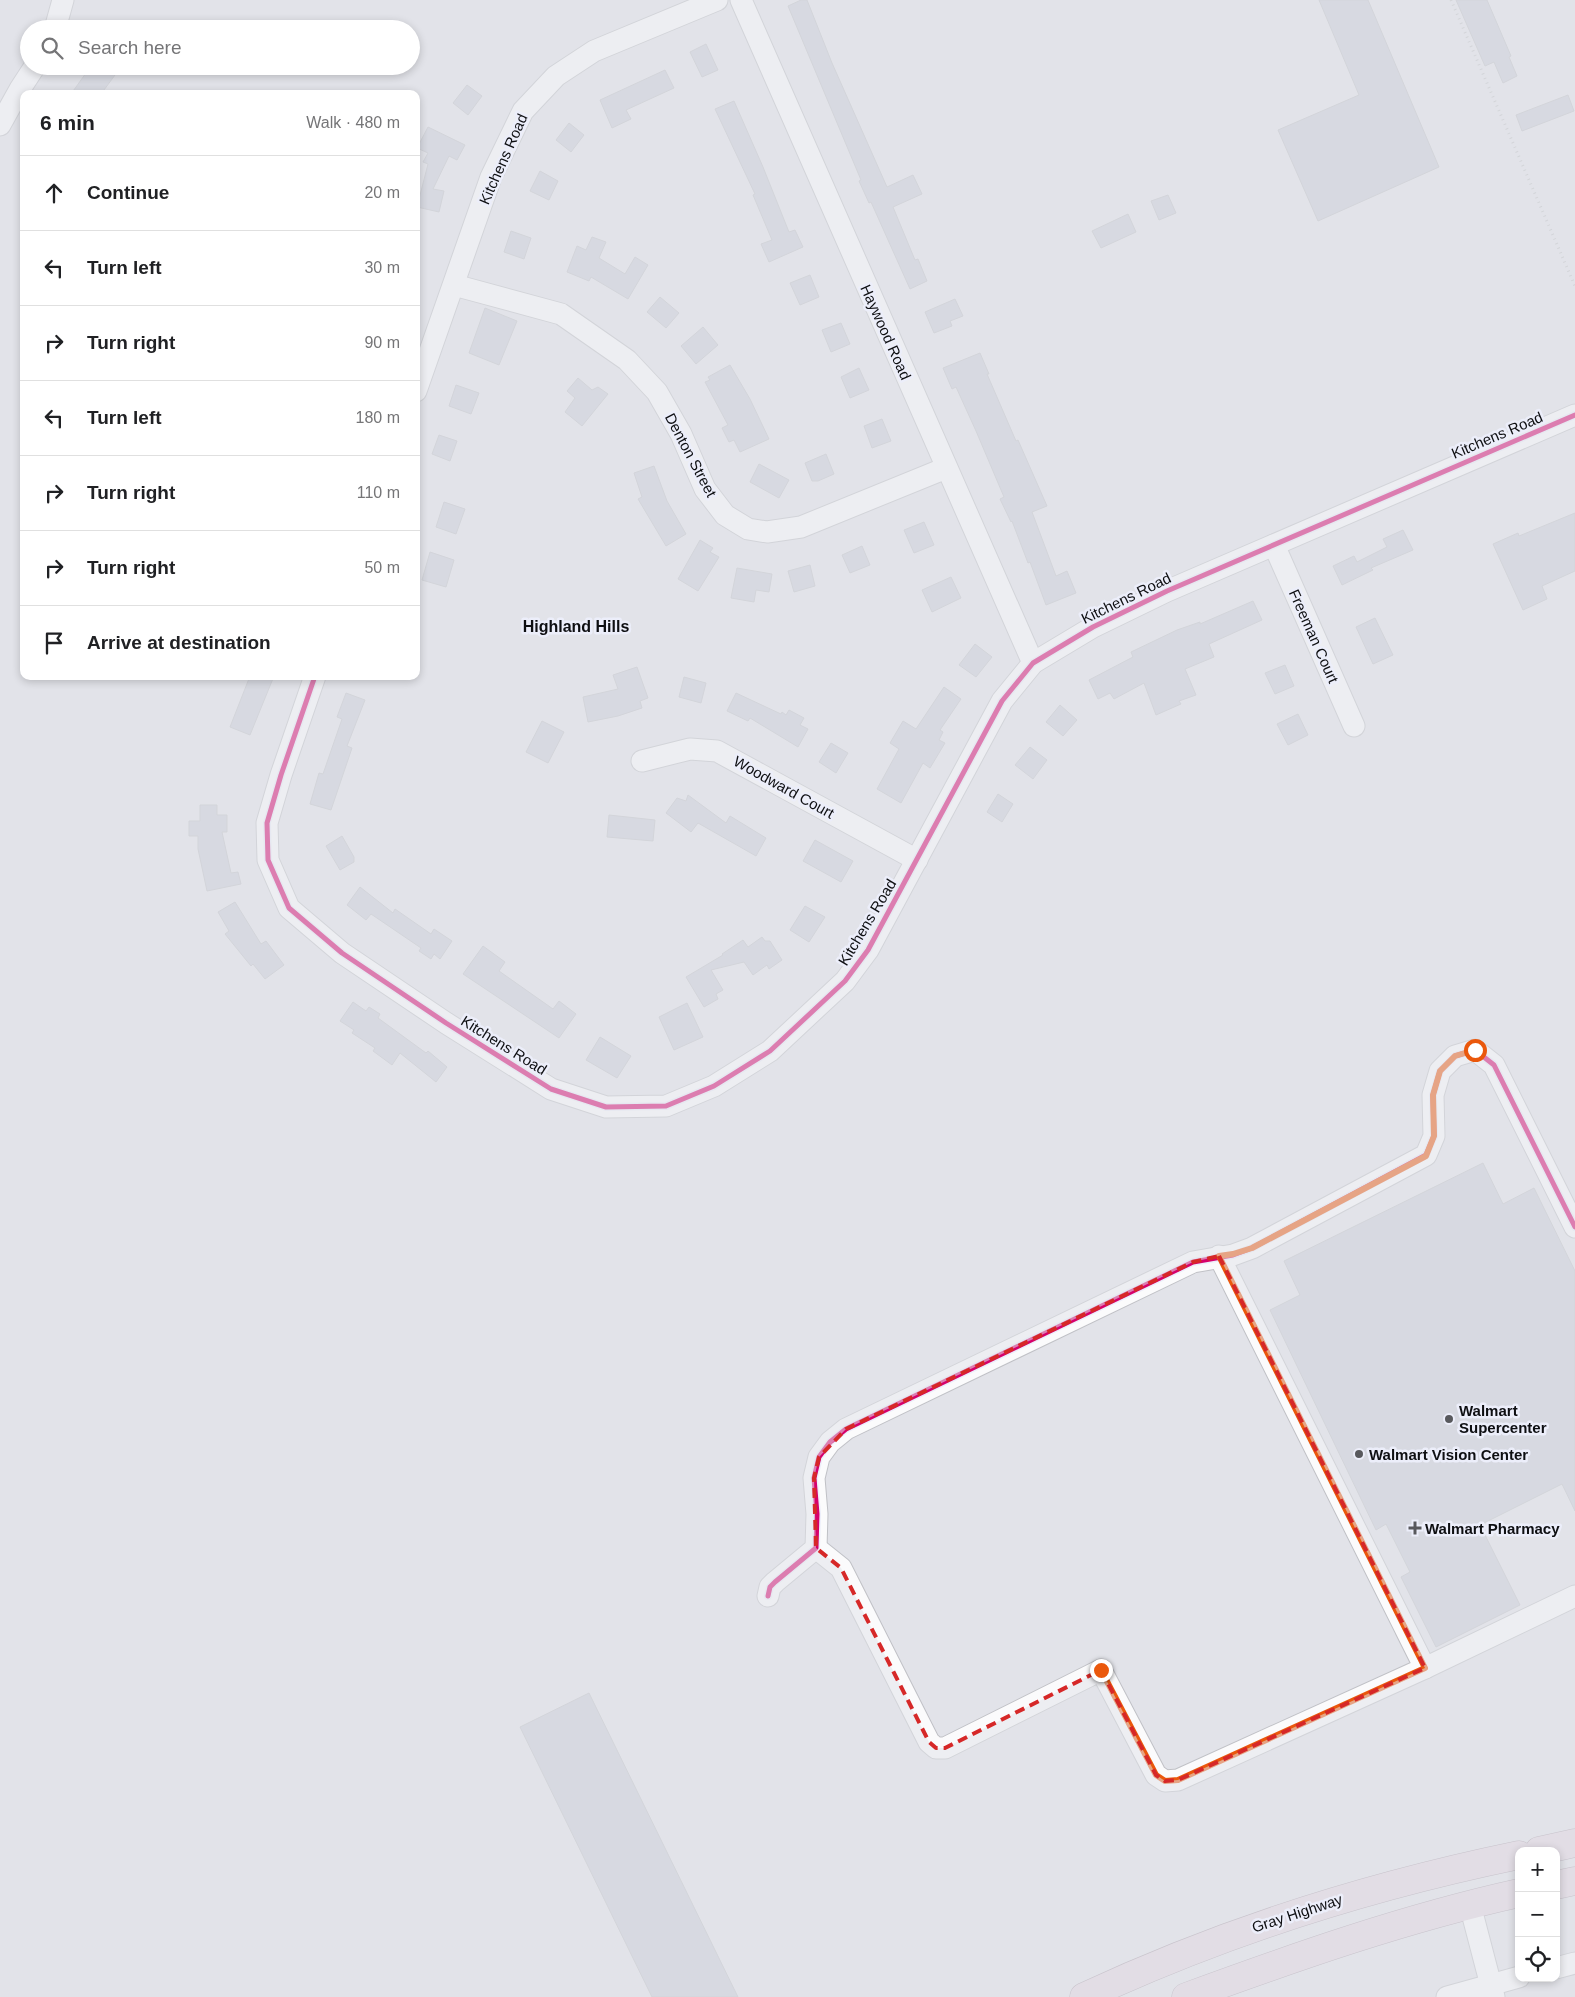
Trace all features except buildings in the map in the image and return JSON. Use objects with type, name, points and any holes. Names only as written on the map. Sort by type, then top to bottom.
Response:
[{"type":"highway","points":[[1557,1847],[1575,1843]]},
{"type":"highway","name":"Gray Highway","points":[[1084,1997],[1127,1977],[1250,1928],[1387,1886],[1515,1856]]},
{"type":"highway","points":[[1560,1884],[1575,1881]]},
{"type":"highway","points":[[1186,1997],[1286,1961],[1470,1905],[1515,1894]]},
{"type":"street","points":[[57,20],[63,0]]},
{"type":"street","name":"Kitchens Road","points":[[420,380],[491,177],[523,111],[556,76],[594,51],[717,0]]},
{"type":"street","name":"Haywood Road","points":[[741,0],[1033,663]]},
{"type":"street","points":[[0,125],[29,75]]},
{"type":"street","name":"Denton Street","points":[[454,285],[561,314],[627,360],[657,392],[681,434],[706,489],[725,515],[748,529],[767,532],[801,527],[946,468]]},
{"type":"street","name":"Kitchens Road","points":[[314,680],[280,775],[267,823],[268,860],[289,908],[342,953],[446,1023],[551,1089],[606,1107],[666,1106],[714,1086],[770,1051],[845,981],[868,950],[1002,701],[1033,663],[1093,627],[1168,591],[1575,415]]},
{"type":"street","name":"Freeman Court","points":[[1274,545],[1354,726]]},
{"type":"street","name":"Woodward Court","points":[[642,761],[690,749],[718,751],[917,860]]},
{"type":"street","points":[[768,1596],[770,1588],[775,1582],[816,1548],[817,1514],[814,1478],[819,1458],[830,1442],[846,1429],[1193,1262],[1252,1248],[1426,1156],[1434,1136],[1433,1095],[1440,1071],[1455,1056],[1475,1050],[1494,1065],[1575,1227]]},
{"type":"street","points":[[1219,1256],[1425,1668]]},
{"type":"street","points":[[816,1548],[841,1568],[929,1742],[936,1748],[945,1748],[1101,1670],[1156,1775],[1165,1781],[1178,1780],[1425,1668],[1575,1596]]},
{"type":"street","points":[[1470,1905],[1493,1990]]},
{"type":"street","points":[[1560,1967],[1575,1963]]},
{"type":"street","points":[[1447,1997],[1493,1990],[1515,1979]]},
{"type":"path","points":[[1451,0],[1575,286]]},
{"type":"highlighted area","points":[[1219,1256],[1425,1668],[1178,1780],[1165,1781],[1156,1775],[1101,1670],[945,1748],[936,1748],[929,1742],[841,1568],[816,1548],[814,1478],[819,1457],[846,1429],[1193,1262]]},
{"type":"cycle path","points":[[314,680],[281,775],[267,823],[268,860],[289,908],[342,953],[446,1023],[551,1089],[606,1107],[666,1106],[714,1086],[770,1051],[845,981],[868,950],[1002,701],[1033,663],[1093,627],[1167,591],[1575,415]]},
{"type":"cycle path","points":[[768,1596],[770,1587],[816,1548],[817,1514],[814,1478],[819,1457],[830,1442],[846,1429],[1193,1262],[1233,1255],[1252,1248],[1426,1155],[1434,1136],[1433,1095],[1440,1071],[1455,1056],[1475,1050],[1494,1065],[1575,1227]]},
{"type":"place","name":"Walmart Supercenter","points":[[1449,1419]]},
{"type":"place","name":"Walmart Vision Center","points":[[1359,1454]]},
{"type":"place","name":"Walmart Pharmacy","points":[[1415,1528]]},
{"type":"district","name":"Highland Hills","points":[[576,626]]},
{"type":"route","points":[[1101,1670],[1156,1775],[1165,1781],[1178,1780],[1425,1668],[1219,1256],[1252,1248],[1426,1156],[1434,1136],[1433,1095],[1440,1071],[1455,1056],[1475,1050]]}]
